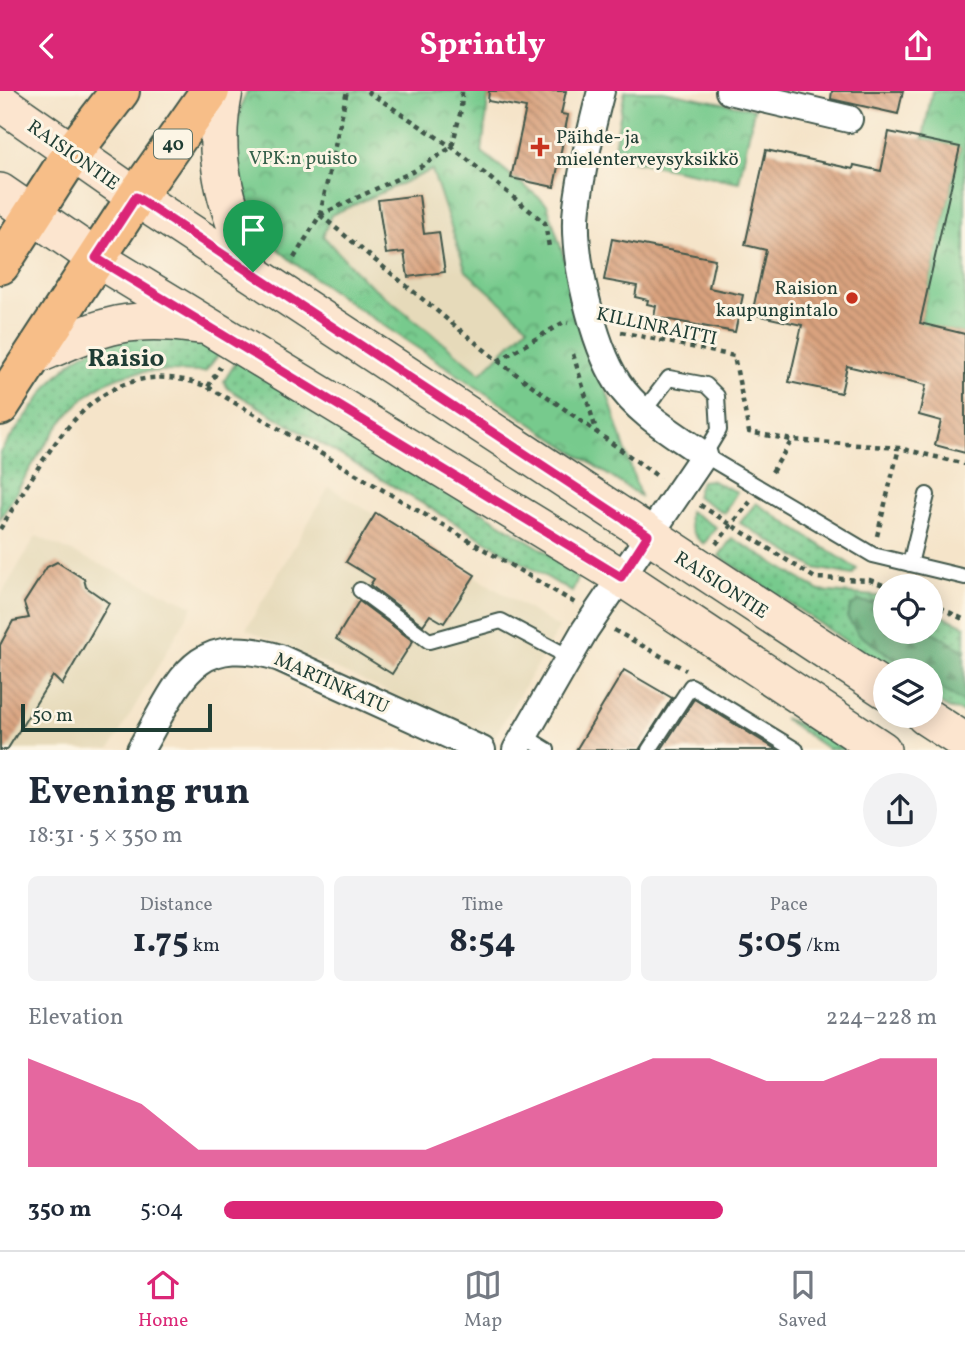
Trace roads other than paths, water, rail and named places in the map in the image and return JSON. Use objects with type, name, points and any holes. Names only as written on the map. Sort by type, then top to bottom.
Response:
[{"type":"main road","points":[[5,91],[31,91]]},
{"type":"main road","points":[[0,265],[73,152],[120,91]]},
{"type":"main road","name":"40","points":[[0,406],[136,197],[210,91]]},
{"type":"main road","points":[[224,91],[218,134],[219,174],[228,210],[253,272]]},
{"type":"main road","name":"RAISIONTIE","points":[[0,102],[136,197],[873,682]]},
{"type":"main road","points":[[0,192],[220,342],[621,577],[882,750]]},
{"type":"main road","points":[[32,357],[97,329],[127,321],[157,319],[220,342]]},
{"type":"main road","points":[[943,728],[965,742]]},
{"type":"street","points":[[520,743],[595,615],[704,455],[643,412],[618,383],[592,325],[578,248],[577,209],[601,91]]},
{"type":"street","points":[[729,91],[849,119]]},
{"type":"street","name":"MARTINKATU","points":[[140,750],[187,673],[204,657],[229,648],[256,650],[280,658],[482,750]]},
{"type":"lane","points":[[643,412],[669,379],[706,385],[717,396],[719,430],[704,455],[873,555],[965,577]]},
{"type":"lane","points":[[910,564],[927,495]]},
{"type":"lane","points":[[360,590],[429,641],[501,621],[569,657]]},
{"type":"lane","points":[[649,750],[691,686],[796,750]]},
{"type":"lane","points":[[520,743],[547,750]]},
{"type":"place","name":"Päihde- ja mielenterveysyksikkö","points":[[540,147]]},
{"type":"place","name":"Raision kaupungintalo","points":[[852,298]]},
{"type":"district","name":"Raisio","points":[[126,357]]},
{"type":"park label","name":"VPK:n puisto","points":[[303,157]]}]
